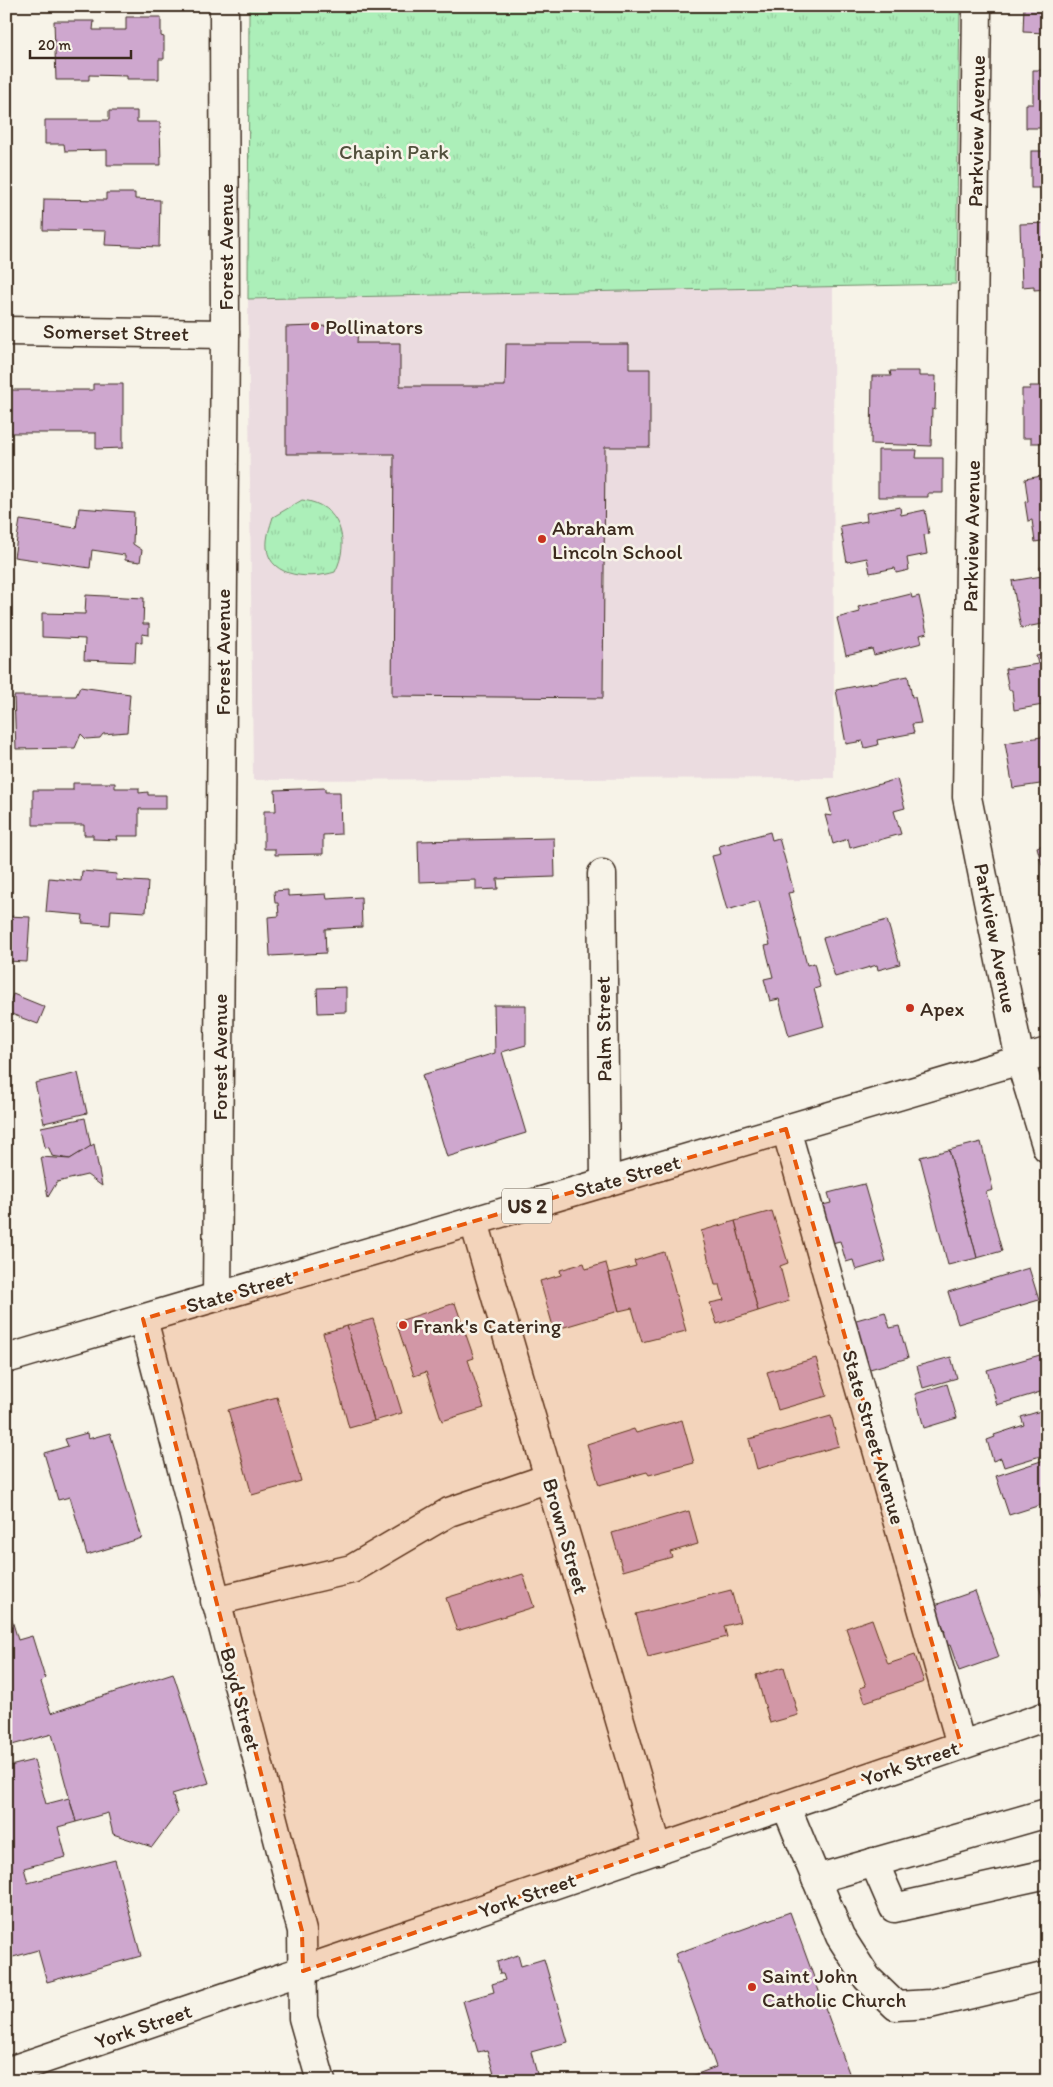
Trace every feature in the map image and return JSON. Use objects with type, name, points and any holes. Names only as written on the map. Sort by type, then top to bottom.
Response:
[{"type":"street","name":"Forest Avenue","points":[[217,1297],[225,334],[224,6]]},
{"type":"street","name":"Parkview Avenue","points":[[978,6],[967,796],[1020,1060],[1047,1148]]},
{"type":"street","name":"Somerset Street","points":[[6,331],[225,334]]},
{"type":"street","name":"Palm Street","points":[[602,874],[605,1183]]},
{"type":"street","name":"State Street","points":[[6,1360],[1047,1052]]},
{"type":"street","name":"State Street Avenue","points":[[786,1129],[961,1745]]},
{"type":"street","name":"Brown Street","points":[[474,1222],[658,1850]]},
{"type":"street","name":"Boyd Street","points":[[144,1319],[215,1601],[302,1931],[303,2018],[321,2081]]},
{"type":"street","points":[[215,1601],[352,1569],[449,1512],[549,1478]]},
{"type":"street","name":"York Street","points":[[6,2072],[1047,1716]]},
{"type":"street","points":[[786,1806],[840,1936],[867,1978],[896,2006],[930,2004],[1047,1976]]},
{"type":"street","points":[[816,1879],[1047,1813]]},
{"type":"street","points":[[874,1862],[894,1908],[1047,1874]]},
{"type":"highlighted area","points":[[786,1129],[961,1745],[303,1971],[302,1931],[143,1319]]},
{"type":"shaded area","name":"Abraham Lincoln School","points":[[833,286],[834,778],[253,780],[248,299]]},
{"type":"green space","name":"Chapin Park","points":[[249,6],[960,6],[956,284],[248,299]]},
{"type":"green space","points":[[302,500],[315,503],[325,509],[333,516],[339,526],[342,548],[335,572],[316,576],[294,574],[276,566],[270,558],[267,540],[273,517]]},
{"type":"building","points":[[1024,6],[1047,6],[1047,33],[1023,32]]},
{"type":"building","points":[[126,17],[161,17],[161,36],[164,37],[164,59],[159,59],[159,79],[127,79],[127,76],[89,75],[89,80],[56,80],[54,21],[94,21],[93,30],[126,30]]},
{"type":"building","points":[[1033,70],[1047,70],[1047,122],[1042,122],[1042,128],[1026,128],[1026,104],[1033,104]]},
{"type":"building","points":[[109,111],[137,111],[137,122],[160,122],[161,165],[107,165],[107,150],[65,151],[64,144],[45,144],[45,120],[109,120]]},
{"type":"building","points":[[1031,151],[1047,151],[1047,188],[1031,188]]},
{"type":"building","points":[[106,193],[135,193],[135,199],[160,200],[159,247],[105,245],[106,231],[43,230],[44,199],[106,200]]},
{"type":"building","points":[[1047,223],[1047,289],[1034,290],[1034,286],[1022,287],[1020,224]]},
{"type":"building","points":[[286,327],[358,327],[357,343],[400,343],[400,386],[505,386],[506,344],[629,344],[629,369],[650,369],[650,447],[605,447],[603,698],[392,696],[394,454],[286,454]]},
{"type":"building","points":[[890,371],[919,371],[919,376],[936,376],[935,410],[932,409],[931,446],[871,444],[872,376],[891,376]]},
{"type":"building","points":[[93,384],[123,384],[123,448],[96,449],[96,433],[6,433],[6,390],[93,390]]},
{"type":"building","points":[[1030,386],[1047,386],[1047,443],[1031,443],[1031,438],[1022,438],[1022,389],[1030,389]]},
{"type":"building","points":[[878,450],[917,450],[916,458],[943,458],[943,493],[928,493],[928,497],[878,497]]},
{"type":"building","points":[[1047,475],[1047,540],[1035,542],[1032,520],[1028,521],[1025,502],[1028,501],[1025,479]]},
{"type":"building","points":[[900,507],[901,515],[925,510],[929,534],[924,535],[927,554],[907,558],[909,570],[896,573],[895,568],[870,573],[867,558],[847,562],[840,526],[867,521],[866,513]]},
{"type":"building","points":[[79,508],[134,512],[133,544],[142,550],[140,562],[125,560],[125,555],[92,550],[90,568],[14,557],[20,520],[76,528]]},
{"type":"building","points":[[1047,566],[1047,623],[1021,628],[1012,581],[1042,576],[1040,567]]},
{"type":"building","points":[[911,594],[912,598],[919,596],[927,633],[920,635],[922,643],[874,655],[872,649],[846,655],[837,618],[860,612],[858,607]]},
{"type":"building","points":[[86,595],[144,598],[143,624],[149,624],[149,635],[142,634],[142,643],[136,642],[135,662],[84,660],[85,639],[42,637],[42,613],[85,614]]},
{"type":"building","points":[[1047,654],[1047,709],[1044,710],[1043,705],[1014,710],[1012,690],[1009,690],[1005,669],[1038,664],[1036,656]]},
{"type":"building","points":[[908,676],[912,697],[915,697],[921,723],[912,724],[914,733],[877,740],[878,745],[865,748],[863,741],[846,744],[836,690]]},
{"type":"building","points":[[80,687],[130,694],[127,732],[103,734],[100,738],[86,739],[81,734],[75,748],[16,749],[14,696],[76,696]]},
{"type":"building","points":[[1047,736],[1047,783],[1013,788],[1005,743]]},
{"type":"building","points":[[897,779],[905,808],[894,811],[901,834],[850,848],[848,839],[833,844],[825,815],[832,816],[828,799]]},
{"type":"building","points":[[73,783],[115,783],[115,788],[139,788],[139,793],[148,792],[148,795],[166,795],[166,809],[139,809],[139,836],[117,836],[118,840],[93,839],[93,835],[84,835],[84,825],[33,825],[33,790],[73,790]]},
{"type":"building","points":[[325,788],[325,792],[340,792],[341,834],[323,835],[323,854],[275,855],[275,849],[264,849],[264,811],[276,811],[275,790]]},
{"type":"building","points":[[770,832],[772,840],[779,838],[794,892],[788,893],[807,965],[814,963],[820,987],[814,989],[824,1026],[789,1036],[779,999],[770,1001],[764,979],[773,977],[765,946],[770,945],[759,901],[727,910],[712,856],[721,854],[719,846]]},
{"type":"building","points":[[554,838],[555,877],[497,879],[498,889],[476,890],[476,880],[419,882],[418,841]]},
{"type":"building","points":[[1047,844],[1047,883],[1037,847]]},
{"type":"building","points":[[82,871],[117,874],[116,880],[148,882],[146,912],[111,910],[110,925],[82,923],[83,915],[46,912],[49,878],[81,881]]},
{"type":"building","points":[[288,890],[288,896],[326,894],[327,899],[361,897],[362,927],[325,929],[326,953],[270,956],[268,917],[279,916],[278,903],[275,903],[274,891]]},
{"type":"building","points":[[6,916],[30,917],[27,962],[6,961]]},
{"type":"building","points":[[887,920],[900,964],[878,970],[877,965],[835,977],[823,938]]},
{"type":"building","points":[[346,987],[346,1012],[318,1013],[317,988]]},
{"type":"building","points":[[13,994],[45,1007],[38,1024],[6,1012]]},
{"type":"building","points":[[494,1005],[526,1005],[526,1045],[502,1052],[526,1133],[447,1157],[422,1075],[495,1053]]},
{"type":"building","points":[[78,1073],[87,1113],[44,1123],[35,1083]]},
{"type":"building","points":[[85,1118],[91,1147],[70,1159],[52,1156],[49,1148],[45,1147],[41,1127]]},
{"type":"building","points":[[981,1142],[993,1190],[986,1192],[1002,1251],[977,1258],[949,1150]]},
{"type":"building","points":[[94,1144],[102,1186],[87,1175],[57,1182],[48,1197],[41,1157],[70,1159]]},
{"type":"building","points":[[949,1150],[977,1258],[948,1265],[920,1157]]},
{"type":"building","points":[[864,1184],[886,1261],[856,1270],[853,1260],[846,1262],[840,1241],[824,1245],[814,1207],[831,1203],[828,1193]]},
{"type":"building","points":[[772,1211],[788,1263],[780,1266],[789,1301],[758,1311],[735,1221]]},
{"type":"building","points":[[735,1221],[758,1311],[717,1324],[710,1303],[724,1300],[720,1285],[715,1285],[701,1231]]},
{"type":"building","points":[[664,1252],[686,1331],[642,1342],[632,1308],[619,1311],[609,1273],[636,1266],[634,1261]]},
{"type":"building","points":[[584,1263],[586,1269],[606,1263],[619,1311],[554,1330],[540,1281],[561,1275],[560,1270]]},
{"type":"building","points":[[1029,1268],[1039,1300],[958,1324],[948,1292]]},
{"type":"building","points":[[455,1303],[474,1358],[468,1360],[484,1408],[442,1421],[426,1372],[414,1376],[396,1322]]},
{"type":"building","points":[[885,1312],[890,1328],[899,1326],[908,1358],[863,1371],[849,1322]]},
{"type":"building","points":[[373,1319],[402,1413],[374,1421],[347,1326]]},
{"type":"building","points":[[347,1326],[374,1421],[349,1428],[323,1333]]},
{"type":"building","points":[[1047,1353],[1047,1390],[997,1405],[987,1370]]},
{"type":"building","points":[[951,1357],[957,1378],[923,1388],[917,1366]]},
{"type":"building","points":[[816,1358],[827,1396],[778,1410],[767,1372]]},
{"type":"building","points":[[947,1384],[957,1418],[924,1428],[915,1394]]},
{"type":"building","points":[[277,1397],[301,1481],[252,1495],[228,1410]]},
{"type":"building","points":[[1047,1409],[1047,1454],[1004,1467],[1001,1458],[993,1461],[987,1440],[995,1437],[994,1435],[1024,1425],[1021,1417]]},
{"type":"building","points":[[831,1416],[839,1446],[757,1469],[749,1439]]},
{"type":"building","points":[[682,1420],[694,1463],[649,1475],[647,1472],[599,1485],[587,1444],[634,1429],[636,1433]]},
{"type":"building","points":[[87,1433],[88,1439],[110,1433],[142,1538],[87,1555],[70,1497],[58,1500],[44,1453],[68,1446],[65,1439]]},
{"type":"building","points":[[1047,1459],[1047,1503],[1009,1515],[996,1476]]},
{"type":"building","points":[[689,1511],[698,1544],[670,1552],[672,1557],[623,1571],[612,1533]]},
{"type":"building","points":[[523,1574],[534,1607],[457,1631],[446,1598]]},
{"type":"building","points":[[1047,1584],[1047,1613],[1039,1586]]},
{"type":"building","points":[[731,1590],[740,1622],[724,1626],[727,1637],[648,1657],[636,1614]]},
{"type":"building","points":[[975,1591],[999,1657],[959,1671],[950,1645],[944,1647],[940,1634],[945,1632],[935,1605]]},
{"type":"building","points":[[6,1607],[8,1607],[18,1640],[32,1636],[45,1678],[41,1682],[51,1713],[173,1673],[209,1783],[172,1794],[178,1812],[152,1847],[113,1834],[108,1813],[76,1822],[52,1734],[12,1745],[11,1739],[6,1741]]},
{"type":"building","points":[[872,1619],[888,1664],[915,1655],[924,1682],[865,1702],[860,1688],[866,1686],[846,1628]]},
{"type":"building","points":[[784,1667],[798,1715],[770,1723],[756,1675]]},
{"type":"building","points":[[34,1760],[46,1804],[69,1798],[76,1822],[58,1827],[66,1857],[24,1868],[28,1883],[115,1860],[141,1956],[47,1982],[38,1950],[6,1959],[6,1767]]},
{"type":"building","name":"Saint John Catholic Church","points":[[790,1912],[852,2081],[694,2081],[692,2076],[716,2067],[675,1954]]},
{"type":"building","points":[[518,1955],[521,1966],[544,1959],[568,2042],[531,2052],[539,2081],[496,2081],[487,2050],[478,2052],[463,2001],[494,1992],[492,1984],[505,1980],[503,1974],[500,1974],[497,1962]]},
{"type":"place","name":"Pollinators","points":[[315,326]]},
{"type":"place","name":"Abraham Lincoln School","points":[[542,539]]},
{"type":"place","name":"Apex","points":[[910,1008]]},
{"type":"place","name":"Frank's Catering","points":[[403,1325]]},
{"type":"place","name":"Saint John Catholic Church","points":[[752,1987]]}]
